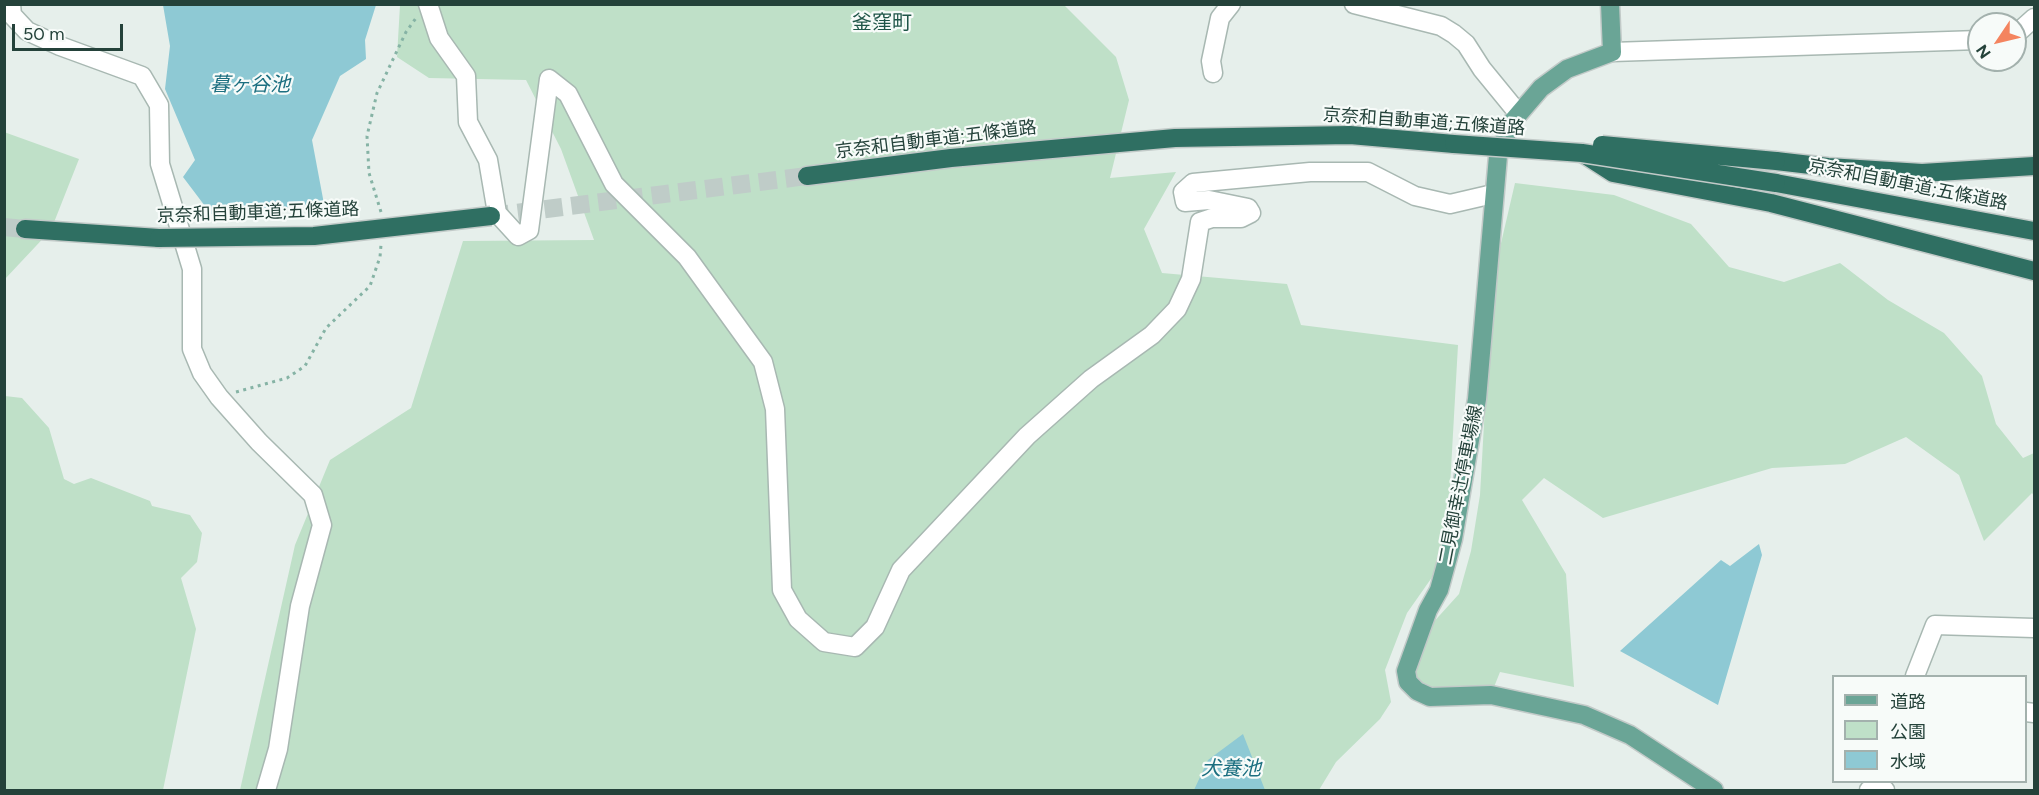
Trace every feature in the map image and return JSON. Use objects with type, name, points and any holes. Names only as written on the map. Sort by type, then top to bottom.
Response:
[{"type":"highway","name":"京奈和自動車道;五條道路","points":[[807,176],[996,154],[1175,138],[1350,135],[1582,153],[1776,183],[2034,231]]},
{"type":"highway","points":[[1480,145],[1525,140],[1828,167],[1922,173],[2034,166]]},
{"type":"highway","points":[[1582,153],[1613,173],[1771,203],[2034,271]]},
{"type":"highway","name":"京奈和自動車道;五條道路","points":[[25,229],[159,238],[314,236],[399,229],[491,216]]},
{"type":"main road","points":[[1610,4],[1611,52]]},
{"type":"main road","name":"二見御幸辻停車場線","points":[[1611,52],[1586,60],[1559,73],[1541,88],[1518,113],[1498,156],[1493,194],[1478,399],[1455,528],[1439,590],[1406,671],[1408,682],[1417,691],[1430,697],[1491,696],[1584,715],[1629,735],[1714,790]]},
{"type":"street","points":[[11,4],[12,15],[27,31],[60,46],[142,76],[148,85],[159,105],[160,164],[192,269],[192,349],[202,373],[219,397],[259,442],[313,495],[322,525],[300,606],[278,749],[266,790]]},
{"type":"street","points":[[428,4],[439,38],[466,76],[468,122],[488,160],[497,213],[518,237],[529,230],[549,80],[568,94],[614,184],[687,257],[763,362],[775,409],[782,590],[798,619],[824,642],[855,646],[875,627],[901,570],[1027,436],[1091,379],[1152,335],[1177,309],[1191,279],[1200,222],[1212,218],[1241,218],[1251,213],[1248,208],[1209,200],[1185,202],[1183,192],[1193,183],[1310,172],[1368,172],[1415,196],[1450,204],[1493,194]]},
{"type":"street","points":[[1213,73],[1211,61],[1220,18],[1231,4]]},
{"type":"street","points":[[1354,4],[1441,26],[1454,34],[1466,44],[1482,69],[1518,113]]},
{"type":"street","points":[[1611,52],[1667,52],[1967,41]]},
{"type":"street","points":[[1915,675],[1935,625],[2034,628]]},
{"type":"street","points":[[1868,790],[1885,790]]},
{"type":"green space","points":[[400,5],[1064,5],[1116,57],[1129,100],[1110,178],[1176,172],[1144,229],[1162,273],[1287,284],[1301,325],[1458,345],[1447,540],[1435,573],[1407,613],[1385,670],[1391,702],[1380,719],[1336,762],[1319,790],[240,790],[295,545],[330,460],[411,408],[463,241],[594,240],[561,149],[526,80],[429,78],[397,57]]},
{"type":"green space","points":[[4,132],[79,159],[51,230],[5,279]]},
{"type":"green space","points":[[1515,183],[1614,195],[1691,224],[1729,267],[1784,282],[1840,263],[1888,300],[1944,333],[1982,376],[1996,424],[2023,458],[2034,453],[2034,496],[2032,493],[1984,541],[1959,475],[1906,437],[1845,464],[1772,468],[1603,518],[1544,478],[1522,500],[1566,574],[1574,687],[1500,672],[1494,687],[1422,691],[1412,681],[1430,626],[1459,594],[1471,551],[1480,495],[1492,282]]},
{"type":"green space","points":[[5,396],[22,398],[49,428],[64,479],[74,484],[91,478],[150,501],[152,506],[190,515],[202,533],[197,562],[181,578],[196,629],[163,790],[5,790]]},
{"type":"water","name":"暮ヶ谷池","points":[[163,5],[376,5],[365,40],[366,59],[340,76],[312,140],[324,204],[211,214],[183,177],[195,160],[165,89],[170,46]]},
{"type":"water","points":[[1759,544],[1762,555],[1718,705],[1620,651],[1721,560],[1730,566]]},
{"type":"water","name":"犬養池","points":[[1243,734],[1265,790],[1194,790],[1208,760]]},
{"type":"tunnel","points":[[491,216],[807,176]]},
{"type":"tunnel","points":[[4,227],[25,229]]},
{"type":"district","name":"釜窪町","points":[[882,23]]}]
